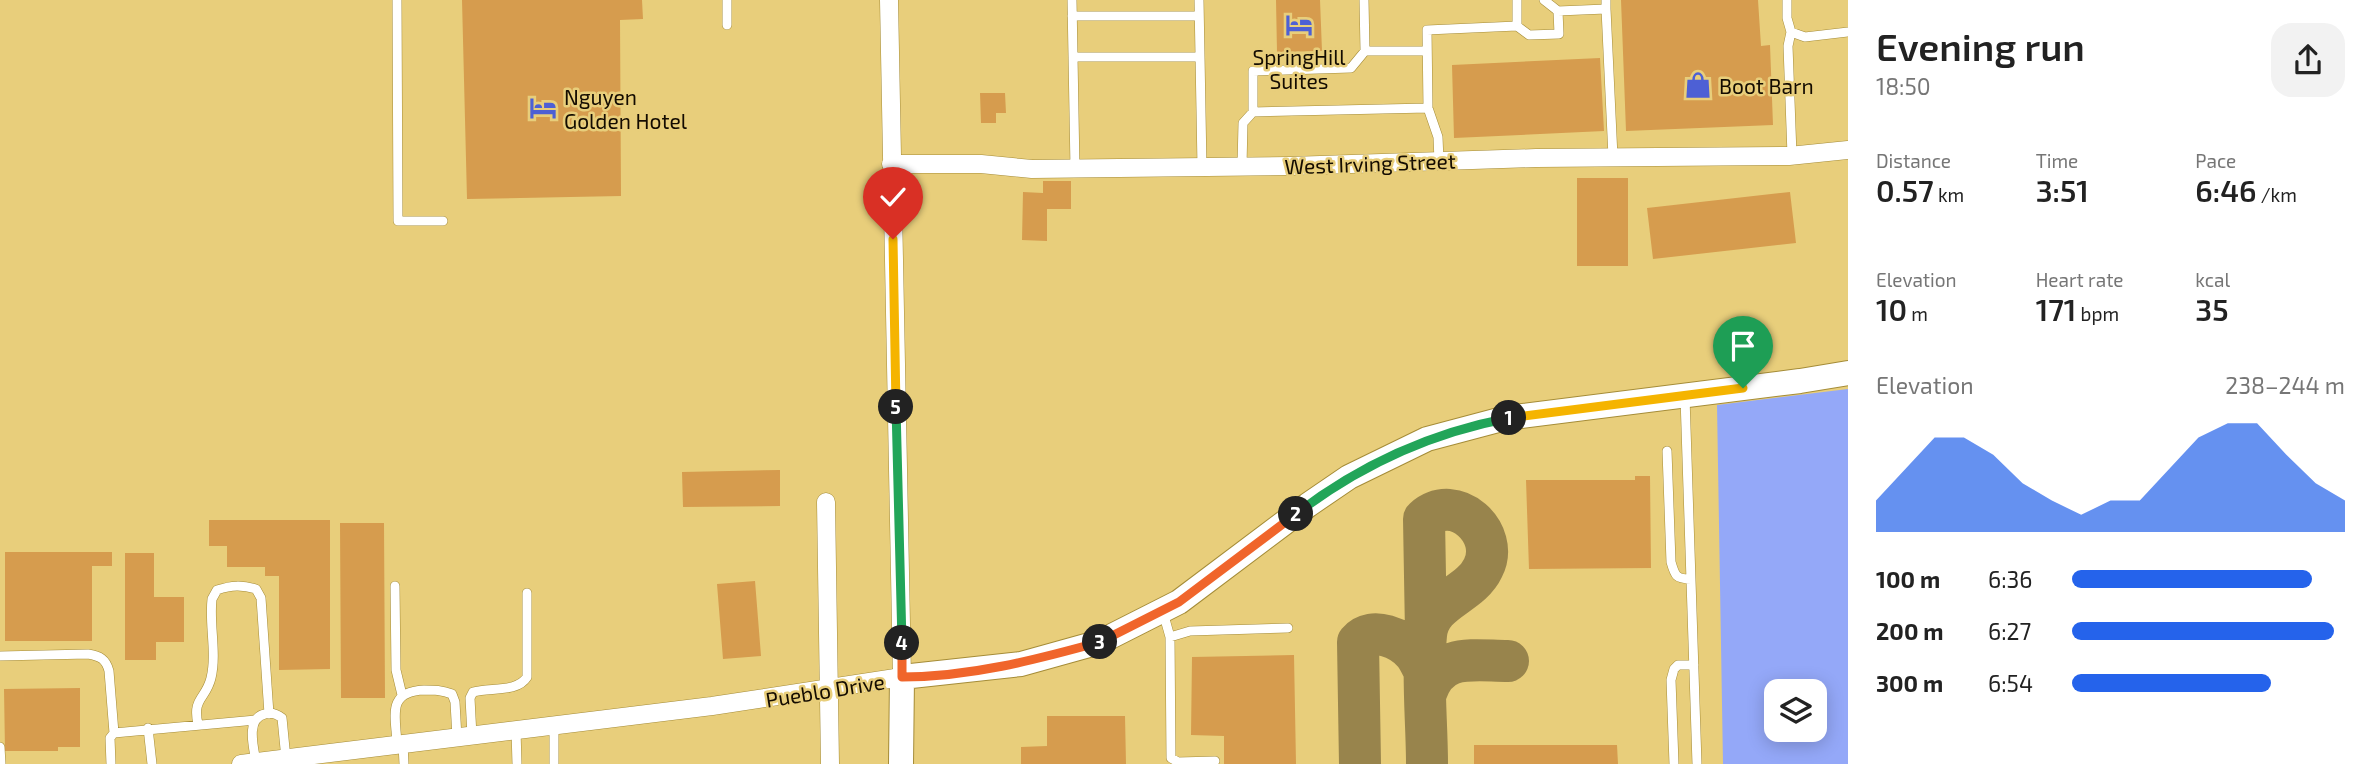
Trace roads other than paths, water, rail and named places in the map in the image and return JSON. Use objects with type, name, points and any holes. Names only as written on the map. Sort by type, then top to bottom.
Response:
[{"type":"street","points":[[889,0],[902,677],[901,764]]},
{"type":"street","name":"West Irving Street","points":[[891,164],[981,164],[1032,169],[1075,169],[1791,155],[1848,150]]},
{"type":"street","name":"Pueblo Drive","points":[[249,763],[829,690],[902,677],[1021,664],[1100,642],[1179,602],[1349,477],[1427,439],[1506,418],[1848,373]]},
{"type":"street","points":[[826,502],[830,764]]},
{"type":"lane","points":[[397,0],[398,221],[443,221]]},
{"type":"lane","points":[[727,0],[727,25]]},
{"type":"lane","points":[[1072,0],[1075,169]]},
{"type":"lane","points":[[1199,0],[1202,167]]},
{"type":"lane","points":[[1242,166],[1243,123],[1253,112],[1253,71],[1352,68],[1365,51],[1364,0]]},
{"type":"lane","points":[[1517,0],[1517,26]]},
{"type":"lane","points":[[1544,0],[1558,11],[1606,4],[1613,157]]},
{"type":"lane","points":[[1787,0],[1787,18],[1791,32],[1788,46],[1791,155]]},
{"type":"lane","points":[[1439,161],[1438,137],[1428,108],[1427,30],[1517,26],[1530,35],[1559,34],[1558,11]]},
{"type":"lane","points":[[1072,16],[1199,16]]},
{"type":"lane","points":[[1791,32],[1805,37],[1848,32]]},
{"type":"lane","points":[[1365,51],[1426,51]]},
{"type":"lane","points":[[1073,57],[1200,57]]},
{"type":"lane","points":[[1253,112],[1428,108]]},
{"type":"lane","points":[[1685,395],[1697,764]]},
{"type":"lane","points":[[1667,451],[1671,562],[1675,576],[1679,579],[1691,579]]},
{"type":"lane","points":[[198,724],[195,711],[210,681],[213,661],[212,599],[217,590],[238,585],[256,589],[261,598],[269,714]]},
{"type":"lane","points":[[395,586],[396,670],[402,695]]},
{"type":"lane","points":[[464,737],[473,692],[515,687],[523,684],[527,677],[527,593]]},
{"type":"lane","points":[[1162,610],[1170,637],[1171,758],[1178,762],[1215,761]]},
{"type":"lane","points":[[1170,637],[1190,631],[1288,628]]},
{"type":"lane","points":[[0,656],[100,656],[107,663],[109,671],[114,733]]},
{"type":"lane","points":[[1674,764],[1671,680],[1678,665],[1694,665]]},
{"type":"lane","points":[[404,764],[396,706],[407,692],[433,690],[452,694],[464,737]]},
{"type":"lane","points":[[249,763],[256,720],[269,714],[277,714],[282,718],[286,759]]},
{"type":"lane","points":[[111,764],[109,747],[114,733],[256,720]]},
{"type":"lane","points":[[554,726],[554,764]]},
{"type":"lane","points":[[148,728],[152,764]]},
{"type":"lane","points":[[516,730],[517,764]]},
{"type":"lane","points":[[0,747],[1,764]]},
{"type":"water","points":[[1848,389],[1848,764],[1723,764],[1717,405]]},
{"type":"place","name":"SpringHill Suites","points":[[1299,25]]},
{"type":"place","name":"Boot Barn","points":[[1698,85]]},
{"type":"place","name":"Nguyen Golden Hotel","points":[[543,108]]}]
